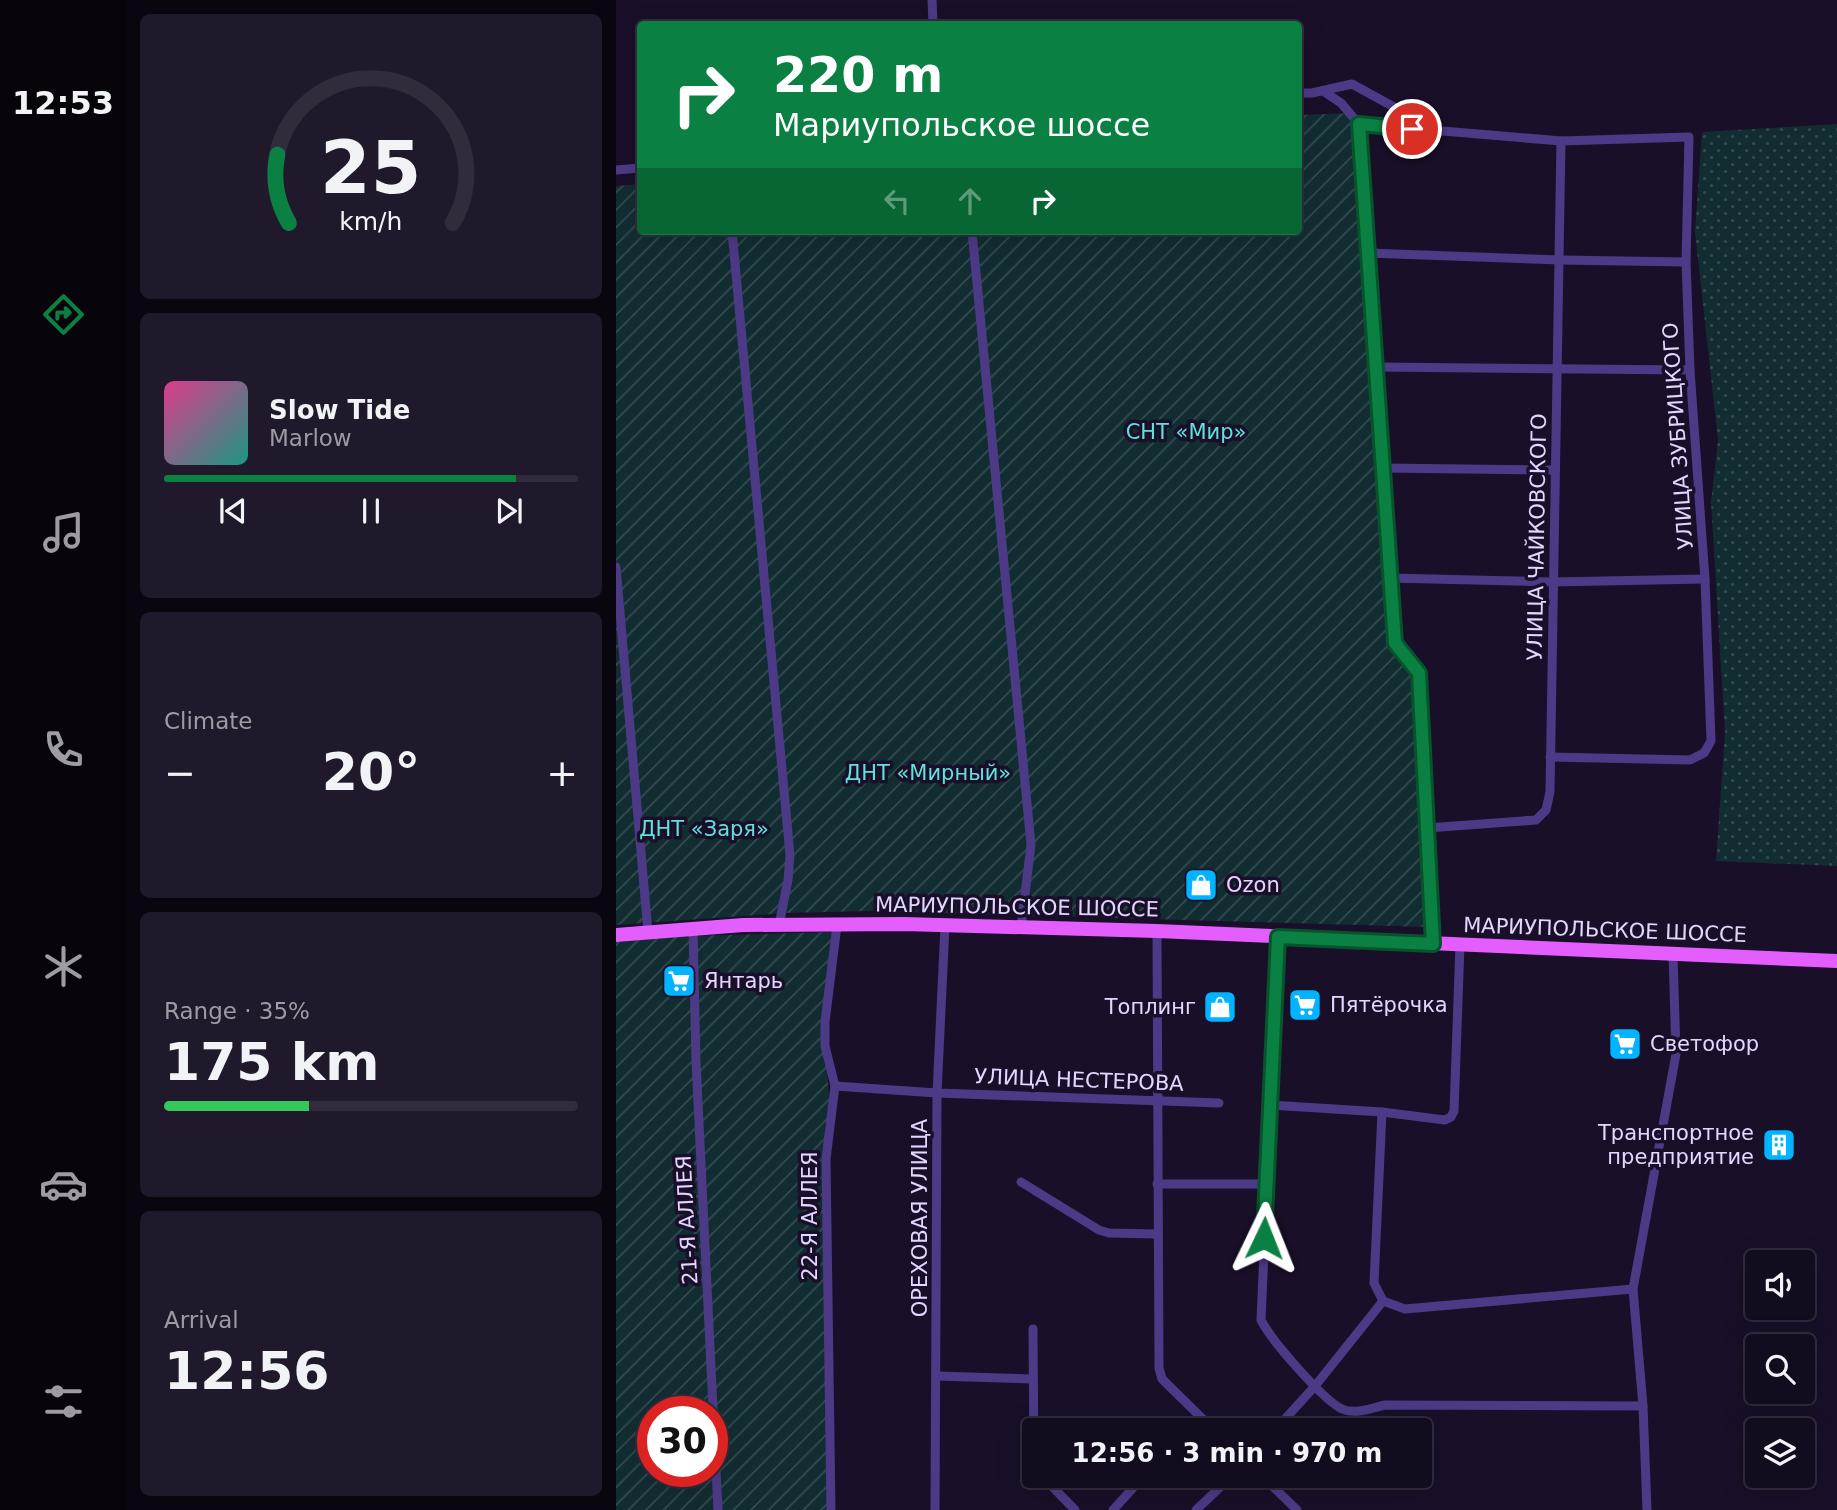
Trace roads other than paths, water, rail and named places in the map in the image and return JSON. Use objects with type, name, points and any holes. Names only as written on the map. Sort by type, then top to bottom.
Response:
[{"type":"main road","name":"МАРИУПОЛЬСКОЕ ШОССЕ","points":[[616,934],[779,925],[1021,927],[1837,961]]},
{"type":"street","points":[[932,0],[933,21]]},
{"type":"street","points":[[1302,93],[1323,91],[1353,83],[1439,132]]},
{"type":"street","points":[[1323,91],[1342,103],[1359,124],[1395,643],[1419,673],[1433,944]]},
{"type":"street","points":[[1359,124],[1561,141]]},
{"type":"street","name":"УЛИЦА ЗУБРИЦКОГО","points":[[1550,757],[1690,760],[1704,753],[1712,733],[1705,579],[1690,370],[1686,262],[1689,137],[1561,141]]},
{"type":"street","name":"УЛИЦА ЧАЙКОВСКОГО","points":[[1427,828],[1536,820],[1546,810],[1550,792],[1561,141]]},
{"type":"street","points":[[616,170],[637,168]]},
{"type":"street","points":[[732,235],[790,855],[779,925]]},
{"type":"street","points":[[972,235],[1031,845],[1021,927]]},
{"type":"street","points":[[1368,253],[1686,262]]},
{"type":"street","points":[[1376,366],[1690,370]]},
{"type":"street","points":[[1383,468],[1555,470]]},
{"type":"street","points":[[616,567],[648,932]]},
{"type":"street","points":[[1390,579],[1552,582],[1705,579]]},
{"type":"street","name":"22-Я АЛЛЕЯ","points":[[831,1510],[825,1159],[835,1086],[825,1046],[825,1022],[837,925]]},
{"type":"street","name":"ОРЕХОВАЯ УЛИЦА","points":[[935,1510],[937,1093],[945,926]]},
{"type":"street","name":"21-Я АЛЛЕЯ","points":[[693,929],[696,1062],[718,1510]]},
{"type":"street","points":[[1157,931],[1159,1367],[1162,1379],[1202,1418]]},
{"type":"street","points":[[1278,937],[1261,1320],[1268,1334],[1315,1386],[1343,1409],[1359,1411],[1385,1405],[1643,1406]]},
{"type":"street","points":[[1270,1104],[1382,1112],[1445,1120],[1451,1118],[1454,1111],[1460,945]]},
{"type":"street","points":[[1647,1510],[1643,1406],[1633,1289],[1676,1054],[1672,954]]},
{"type":"street","name":"УЛИЦА НЕСТЕРОВА","points":[[835,1086],[937,1093],[1219,1103]]},
{"type":"street","points":[[1382,1112],[1374,1283],[1382,1301],[1405,1309],[1633,1289]]},
{"type":"street","points":[[1021,1182],[1109,1234],[1157,1234]]},
{"type":"street","points":[[1157,1184],[1266,1184]]},
{"type":"street","points":[[1286,1418],[1315,1386],[1382,1301]]},
{"type":"street","points":[[1033,1329],[1033,1418]]},
{"type":"street","points":[[937,1376],[1033,1380]]},
{"type":"street","points":[[1054,1488],[1075,1510]]},
{"type":"street","points":[[1113,1510],[1133,1488]]},
{"type":"street","points":[[1196,1510],[1219,1488]]},
{"type":"street","points":[[1274,1488],[1297,1510]]},
{"type":"place","name":"Ozon","points":[[1201,885]]},
{"type":"place","name":"Янтарь","points":[[679,981]]},
{"type":"place","name":"Пятёрочка","points":[[1305,1005]]},
{"type":"place","name":"Топлинг","points":[[1220,1007]]},
{"type":"place","name":"Светофор","points":[[1625,1044]]},
{"type":"place","name":"Транспортное предприятие","points":[[1779,1145]]},
{"type":"park label","name":"СНТ «Мир»","points":[[1186,432]]},
{"type":"park label","name":"ДНТ «Мирный»","points":[[928,773]]},
{"type":"park label","name":"ДНТ «Заря»","points":[[704,829]]}]
